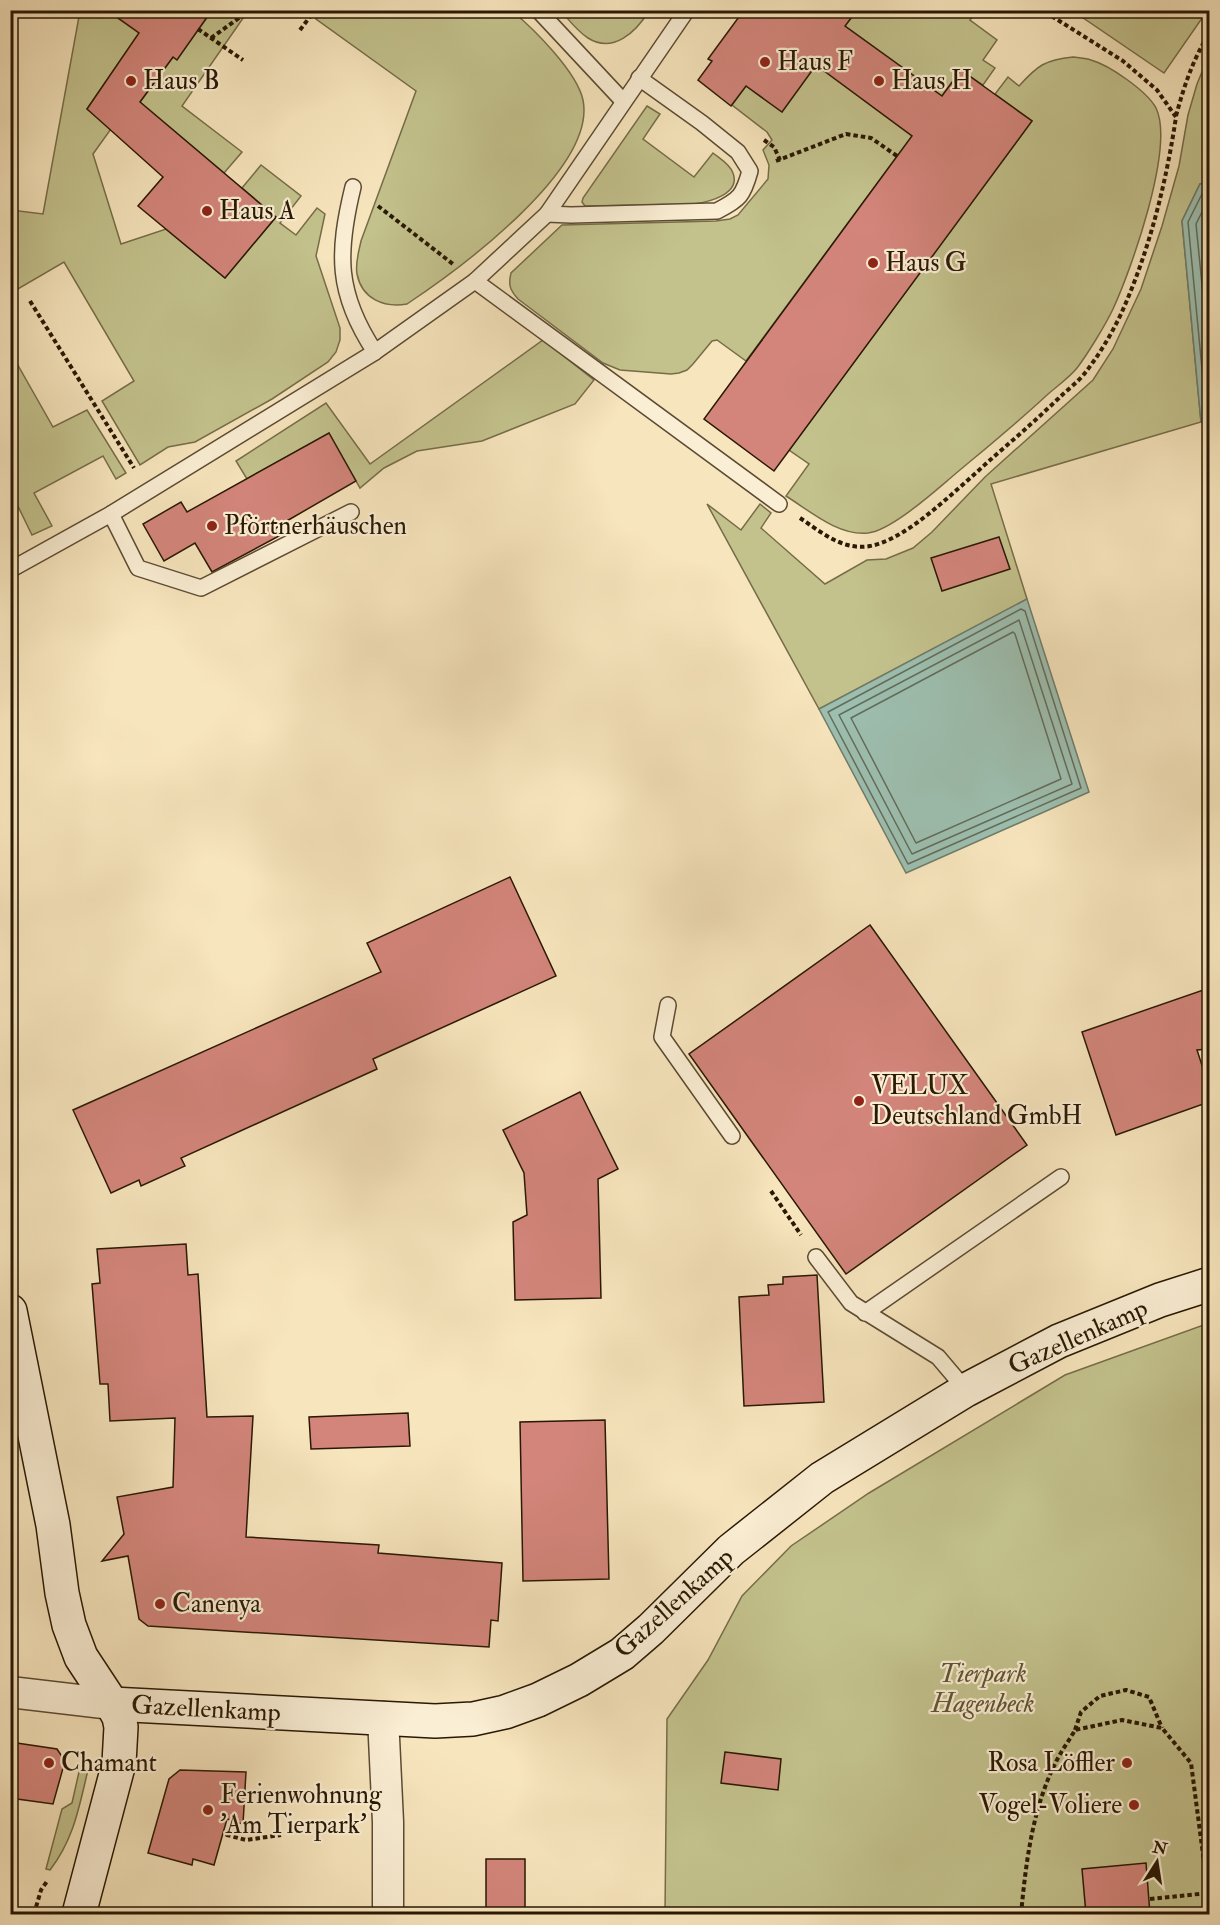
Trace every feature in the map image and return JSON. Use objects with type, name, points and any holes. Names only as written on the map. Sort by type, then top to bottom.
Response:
[{"type":"street","name":"Gazellenkamp","points":[[10,1692],[112,1704],[435,1721],[473,1719],[505,1712],[579,1680],[622,1654],[651,1629],[731,1550],[822,1478],[966,1390],[1059,1341],[1160,1300],[1209,1284]]},
{"type":"street","points":[[10,1311],[53,1525],[62,1593],[69,1625],[81,1657],[112,1704],[121,1727],[119,1763],[79,1914]]},
{"type":"street","points":[[383,1718],[388,1822],[388,1914]]},
{"type":"lane","points":[[538,10],[623,101]]},
{"type":"lane","points":[[10,570],[111,514],[375,352],[475,281],[548,214],[687,10]]},
{"type":"lane","points":[[548,214],[717,211],[737,201],[746,187],[750,171],[738,152],[639,78]]},
{"type":"lane","points":[[353,187],[343,228],[342,260],[348,300],[359,329],[375,352]]},
{"type":"lane","points":[[475,281],[779,504]]},
{"type":"lane","points":[[111,514],[138,568],[201,588],[351,512]]},
{"type":"lane","points":[[668,1005],[662,1037],[732,1136]]},
{"type":"lane","points":[[865,1313],[1061,1177]]},
{"type":"lane","points":[[816,1257],[851,1303],[938,1357],[966,1390]]},
{"type":"path","points":[[211,38],[250,10]]},
{"type":"path","points":[[300,30],[315,10]]},
{"type":"path","points":[[1042,10],[1124,61],[1157,90],[1176,117]]},
{"type":"path","points":[[198,29],[243,60]]},
{"type":"path","points":[[779,504],[843,544],[857,547],[883,542],[919,522],[1084,374],[1121,315],[1142,261],[1169,162],[1176,117],[1185,83],[1209,32]]},
{"type":"path","points":[[750,171],[846,134],[871,138],[897,156]]},
{"type":"path","points":[[353,187],[475,281]]},
{"type":"path","points":[[30,301],[149,491]]},
{"type":"path","points":[[771,1191],[816,1257]]},
{"type":"path","points":[[1021,1914],[1024,1879],[1036,1814],[1056,1762],[1075,1730],[1081,1712],[1100,1696],[1126,1690],[1149,1697],[1162,1728],[1191,1763],[1209,1908]]},
{"type":"path","points":[[1075,1730],[1122,1720],[1162,1728]]},
{"type":"path","points":[[232,1820],[227,1835],[246,1840],[281,1836]]},
{"type":"path","points":[[34,1914],[41,1890]]},
{"type":"path","points":[[1150,1899],[1208,1893]]},
{"type":"green space","points":[[323,10],[512,11],[543,40],[564,64],[583,100],[582,127],[569,156],[547,186],[489,243],[407,304],[390,305],[369,296],[360,283],[356,266],[361,241],[416,91],[316,19]]},
{"type":"green space","points":[[80,11],[107,11],[139,33],[87,109],[111,129],[93,154],[121,244],[166,229],[225,278],[276,217],[242,188],[261,165],[301,196],[280,223],[296,235],[317,208],[325,214],[316,256],[340,328],[340,340],[336,352],[328,362],[272,399],[195,442],[168,447],[140,465],[102,401],[134,381],[64,262],[11,293],[11,210],[43,214]]},
{"type":"green space","points":[[212,11],[248,11],[182,106],[242,152],[224,173],[140,102],[173,57],[177,59]]},
{"type":"green space","points":[[561,11],[649,11],[631,33],[615,42],[606,43],[588,38]]},
{"type":"green space","points":[[857,11],[977,11],[970,20],[997,40],[983,60],[995,68],[983,85],[961,70],[942,96],[845,26]]},
{"type":"green space","points":[[1073,11],[1207,11],[1164,73]]},
{"type":"green space","points":[[1209,55],[1209,182],[1200,184],[1182,221],[1201,422],[991,484],[1027,599],[819,709],[707,504],[741,530],[760,504],[771,513],[761,528],[825,584],[867,560],[886,559],[913,548],[932,532],[985,477],[1093,380],[1113,349],[1141,289],[1162,226],[1179,166],[1188,115]]},
{"type":"green space","points":[[1073,57],[1099,63],[1145,94],[1156,108],[1160,126],[1160,150],[1140,239],[1110,315],[1086,355],[1070,375],[913,509],[889,525],[868,533],[846,531],[835,527],[786,496],[809,464],[789,450],[1032,121],[995,94],[1008,77],[1019,86],[1043,65]]},
{"type":"green space","points":[[816,65],[912,136],[746,361],[717,340],[712,341],[687,370],[679,373],[620,370],[603,363],[515,296],[511,290],[511,273],[562,225],[716,221],[738,215],[768,179],[769,165],[763,150],[772,140],[767,132],[732,105],[746,86],[782,112]]},
{"type":"green space","points":[[647,106],[660,114],[643,139],[694,177],[713,153],[732,170],[734,180],[728,192],[715,199],[694,204],[585,206],[582,202],[583,198]]},
{"type":"green space","points":[[543,340],[594,380],[575,404],[482,441],[417,451],[384,468],[360,488],[329,433],[247,479],[236,461],[326,403],[370,464]]},
{"type":"green space","points":[[11,353],[53,427],[87,410],[126,473],[116,479],[103,456],[34,493],[52,526],[32,535],[11,492]]},
{"type":"green space","name":"Tierpark Hagenbeck","points":[[1209,1323],[1209,1914],[665,1914],[667,1719],[708,1660],[742,1596],[791,1546],[869,1493],[1065,1375]]},
{"type":"green space","points":[[83,1768],[88,1770],[70,1834],[50,1870],[46,1869],[62,1809],[72,1803],[79,1772]]},
{"type":"water","points":[[1209,182],[1210,419],[1201,422],[1182,221],[1200,184]]},
{"type":"water","points":[[1027,599],[1089,792],[906,873],[819,709]]},
{"type":"building","points":[[107,10],[212,10],[177,60],[173,57],[140,102],[276,217],[225,278],[138,206],[163,177],[87,109],[139,33]]},
{"type":"building","name":"Haus G","points":[[744,10],[857,10],[845,26],[942,96],[961,70],[1032,121],[774,471],[704,419],[912,136],[816,65],[782,112],[746,86],[731,106],[698,80],[712,61],[708,59]]},
{"type":"building","points":[[329,433],[356,481],[275,529],[279,536],[212,572],[195,543],[164,561],[143,524],[181,502],[187,512]]},
{"type":"building","points":[[999,537],[1010,569],[942,591],[931,558]]},
{"type":"building","points":[[510,877],[556,976],[373,1059],[377,1069],[181,1158],[185,1166],[141,1186],[139,1180],[111,1193],[73,1110],[381,972],[367,943]]},
{"type":"building","name":"VELUX Deutschland GmbH","points":[[870,925],[1027,1145],[846,1274],[689,1054]]},
{"type":"building","points":[[1209,988],[1209,1049],[1197,1050],[1209,1087],[1209,1102],[1116,1135],[1082,1032]]},
{"type":"building","points":[[580,1092],[618,1169],[598,1179],[601,1298],[515,1300],[513,1222],[527,1215],[524,1173],[503,1130]]},
{"type":"building","points":[[186,1244],[188,1275],[198,1274],[207,1417],[253,1416],[246,1537],[379,1545],[378,1553],[502,1563],[498,1621],[491,1620],[489,1647],[148,1626],[139,1619],[128,1556],[102,1561],[124,1534],[117,1497],[173,1487],[175,1418],[110,1421],[108,1384],[100,1384],[92,1284],[100,1283],[97,1249]]},
{"type":"building","points":[[817,1275],[824,1402],[744,1406],[739,1297],[769,1295],[768,1285],[783,1284],[783,1277]]},
{"type":"building","points":[[408,1413],[410,1446],[311,1449],[309,1417]]},
{"type":"building","points":[[605,1420],[609,1579],[523,1581],[520,1422]]},
{"type":"building","points":[[10,1742],[57,1749],[65,1761],[53,1804],[10,1798]]},
{"type":"building","points":[[725,1752],[781,1759],[778,1790],[721,1783]]},
{"type":"building","name":"Ferienwohnung 'Am Tierpark'","points":[[180,1770],[246,1772],[243,1824],[227,1819],[214,1865],[193,1859],[192,1865],[148,1853],[169,1779]]},
{"type":"building","points":[[486,1859],[525,1859],[525,1914],[486,1914]]},
{"type":"building","points":[[1146,1863],[1150,1914],[1086,1914],[1082,1869]]},
{"type":"place","name":"Haus F","points":[[765,62]]},
{"type":"place","name":"Haus B","points":[[131,81]]},
{"type":"place","name":"Haus H","points":[[879,81]]},
{"type":"place","name":"Haus A","points":[[207,211]]},
{"type":"place","name":"Haus G","points":[[873,263]]},
{"type":"place","name":"Pförtnerhäuschen","points":[[212,526]]},
{"type":"place","name":"VELUX Deutschland GmbH","points":[[859,1101]]},
{"type":"place","name":"Canenya","points":[[160,1604]]},
{"type":"place","name":"Chamant","points":[[49,1763]]},
{"type":"place","name":"Rosa Löffler","points":[[1127,1763]]},
{"type":"place","name":"Vogel-Voliere","points":[[1134,1805]]},
{"type":"place","name":"Ferienwohnung 'Am Tierpark'","points":[[208,1810]]}]
